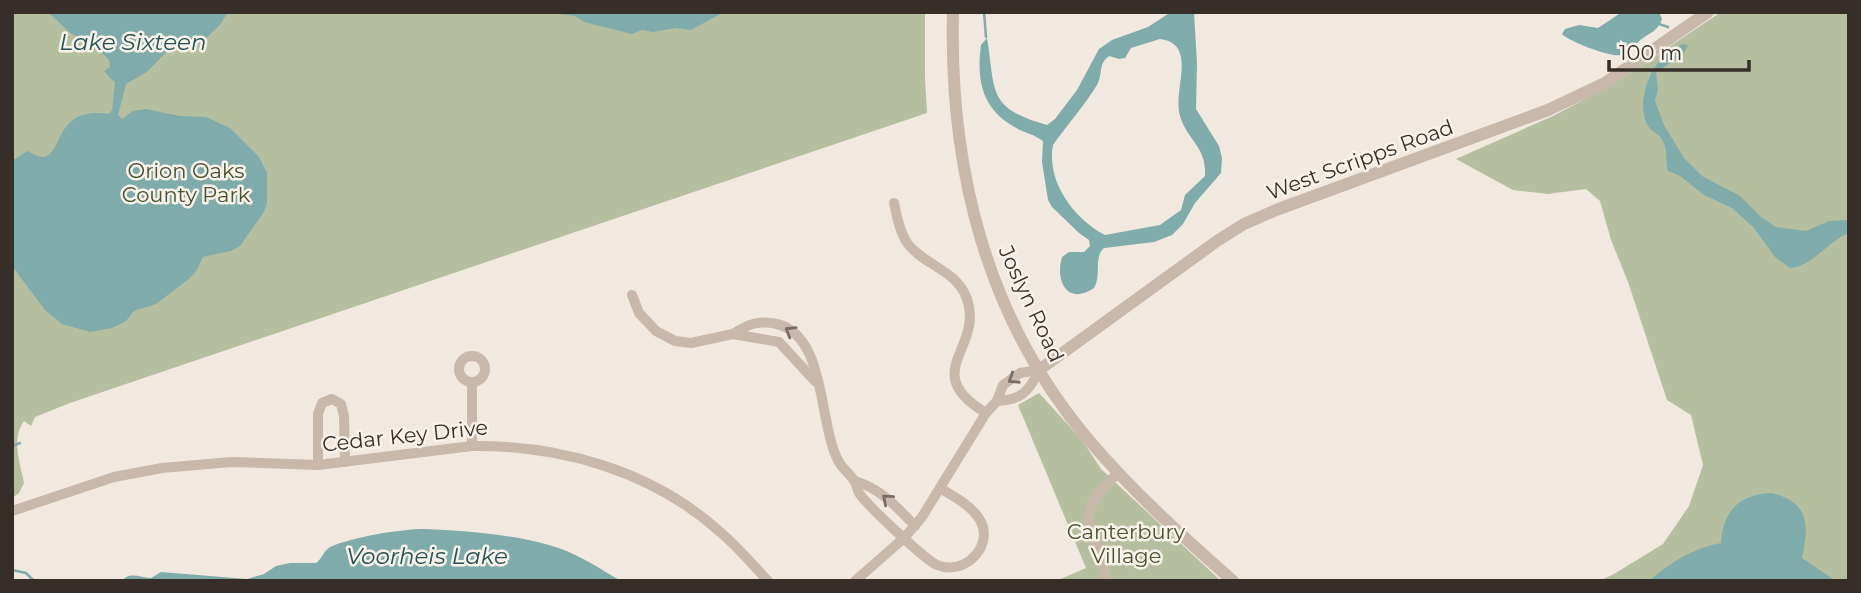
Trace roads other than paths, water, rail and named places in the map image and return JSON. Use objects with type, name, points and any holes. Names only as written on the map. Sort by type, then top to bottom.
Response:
[{"type":"street","name":"Joslyn Road","points":[[953,12],[957,135],[971,206],[1013,321],[1039,370],[1072,419],[1144,501],[1233,581]]},
{"type":"street","name":"West Scripps Road","points":[[855,581],[915,526],[986,413],[997,401],[1003,385],[1020,373],[1039,370],[1208,247],[1244,225],[1276,210],[1548,110],[1605,83],[1709,12]]},
{"type":"street","points":[[894,203],[907,243],[914,251],[947,271],[967,298],[967,330],[954,376],[957,389],[969,403],[986,413]]},
{"type":"street","points":[[632,295],[639,313],[656,331],[675,341],[691,344],[733,334],[747,325],[763,321],[789,327],[801,338],[811,358],[839,463],[855,481],[860,494],[904,538],[938,565],[962,565],[975,557],[985,536],[979,518],[971,509],[940,488]]},
{"type":"street","points":[[733,334],[779,342],[818,384]]},
{"type":"street","name":"West Scripps Road","points":[[997,401],[1013,401],[1031,388],[1039,370]]},
{"type":"street","points":[[472,383],[472,446]]},
{"type":"street","points":[[318,465],[318,414],[322,402],[332,399],[341,404],[344,416],[345,462]]},
{"type":"street","name":"Cedar Key Drive","points":[[12,511],[114,477],[162,468],[231,462],[318,465],[472,446],[510,447],[574,456],[609,466],[639,479],[677,500],[718,530],[768,581]]},
{"type":"street","points":[[1107,581],[1103,562],[1090,529],[1088,512],[1094,498],[1118,473]]},
{"type":"street","points":[[855,481],[871,486],[894,504],[915,526]]},
{"type":"water","name":"Lake Sixteen","points":[[48,12],[228,12],[220,25],[205,39],[171,47],[148,71],[126,84],[118,115],[122,119],[133,111],[146,109],[180,116],[206,117],[230,128],[259,157],[267,173],[267,203],[264,212],[240,246],[231,251],[203,257],[189,279],[156,304],[134,311],[126,321],[112,328],[90,332],[62,324],[45,310],[12,266],[12,161],[27,151],[41,157],[50,154],[63,131],[78,116],[91,113],[109,114],[112,110],[115,83],[104,71],[110,67],[109,60],[69,32]]},
{"type":"water","points":[[543,12],[724,12],[691,30],[642,30],[632,34],[584,22],[575,16]]},
{"type":"water","points":[[1171,12],[1194,12],[1196,109],[1219,146],[1222,158],[1221,173],[1172,235],[1154,242],[1104,248],[1099,257],[1094,288],[1077,294],[1065,288],[1062,282],[1062,257],[1069,252],[1084,252],[1090,246],[1089,240],[1052,207],[1048,200],[1042,162],[1043,141],[1006,122],[990,105],[981,84],[981,45],[987,38],[994,84],[1004,104],[1027,119],[1047,125],[1055,119],[1077,90],[1099,49],[1112,40],[1148,27]],"holes":[[[1160,39],[1174,45],[1181,56],[1180,116],[1203,158],[1205,176],[1185,195],[1181,210],[1160,225],[1105,235],[1083,219],[1065,198],[1054,172],[1053,145],[1097,85],[1102,66],[1109,56],[1125,58],[1131,48]]]},
{"type":"water","points":[[1622,12],[1659,12],[1662,19],[1659,26],[1622,55],[1591,49],[1562,34],[1565,29],[1579,25],[1598,28]]},
{"type":"water","points":[[1682,44],[1688,45],[1679,58],[1656,73],[1658,90],[1655,101],[1664,125],[1684,158],[1702,176],[1740,196],[1761,217],[1776,227],[1806,231],[1829,221],[1849,220],[1849,233],[1813,259],[1790,268],[1775,257],[1754,228],[1732,208],[1704,195],[1680,176],[1668,171],[1664,144],[1649,127],[1643,107],[1646,88],[1653,71],[1665,55]]},
{"type":"water","points":[[1772,493],[1794,503],[1804,517],[1806,535],[1802,558],[1836,581],[1649,581],[1683,557],[1701,548],[1721,543],[1725,521],[1735,506],[1751,497]]},
{"type":"water","name":"Voorheis Lake","points":[[425,529],[479,533],[552,546],[589,562],[621,581],[122,581],[132,576],[151,578],[161,572],[247,579],[264,574],[276,566],[316,563],[330,547],[351,540],[390,532]]},
{"type":"waterway","points":[[984,12],[986,37]]},
{"type":"waterway","points":[[1659,24],[1668,27]]},
{"type":"waterway","points":[[12,446],[20,443]]},
{"type":"waterway","points":[[12,570],[26,573],[34,581]]},
{"type":"park label","name":"Orion Oaks County Park","points":[[186,183]]},
{"type":"park label","name":"Canterbury Village","points":[[1126,544]]}]
